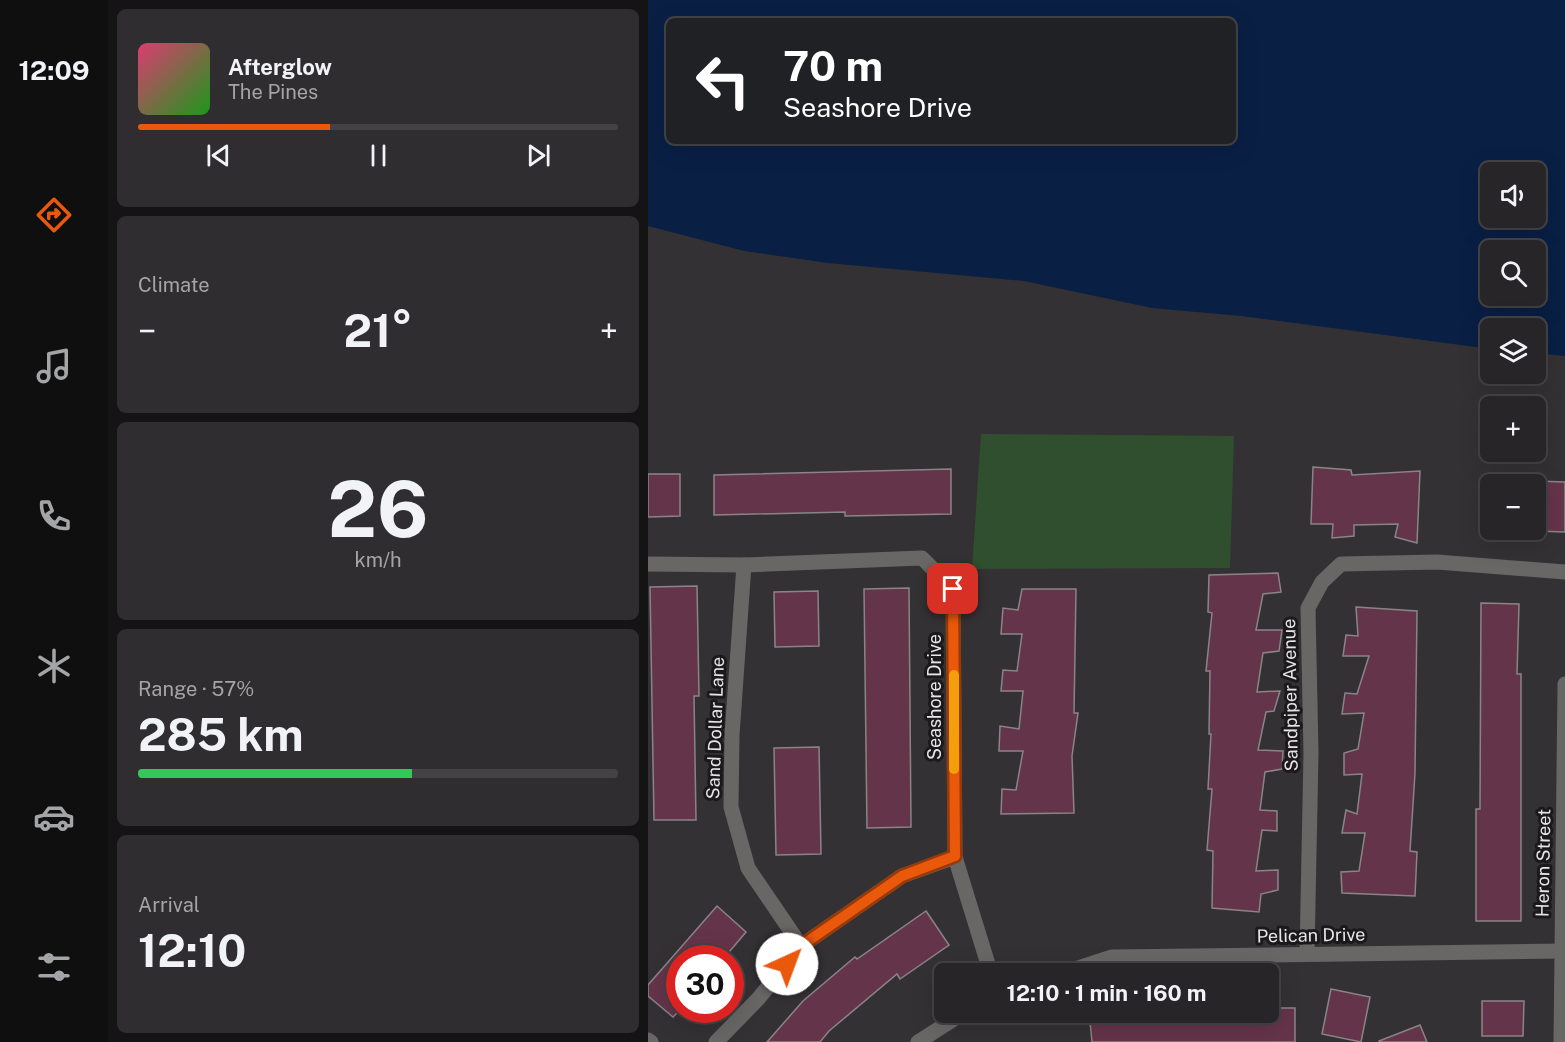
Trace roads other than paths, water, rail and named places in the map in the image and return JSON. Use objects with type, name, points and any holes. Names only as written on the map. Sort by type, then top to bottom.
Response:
[{"type":"street","name":"Seashore Drive","points":[[648,564],[744,565],[922,558],[953,589],[955,856],[988,963]]},
{"type":"street","name":"Sandpiper Avenue","points":[[1306,954],[1311,753],[1308,608],[1322,582],[1341,564],[1437,562],[1565,572]]},
{"type":"street","name":"Sand Dollar Lane","points":[[744,565],[732,735],[731,807],[748,868],[801,946]]},
{"type":"street","name":"Heron Street","points":[[1561,1042],[1565,684]]},
{"type":"street","points":[[716,1042],[758,999],[801,946],[902,876],[955,856]]},
{"type":"street","name":"Pelican Drive","points":[[1094,963],[1112,957],[1563,951]]},
{"type":"street","points":[[918,1042],[948,1023]]},
{"type":"water","points":[[648,0],[1565,0],[1565,356],[1546,354],[1546,318],[1480,318],[1480,348],[1241,316],[1152,308],[1024,281],[828,263],[744,251],[648,226]]}]
